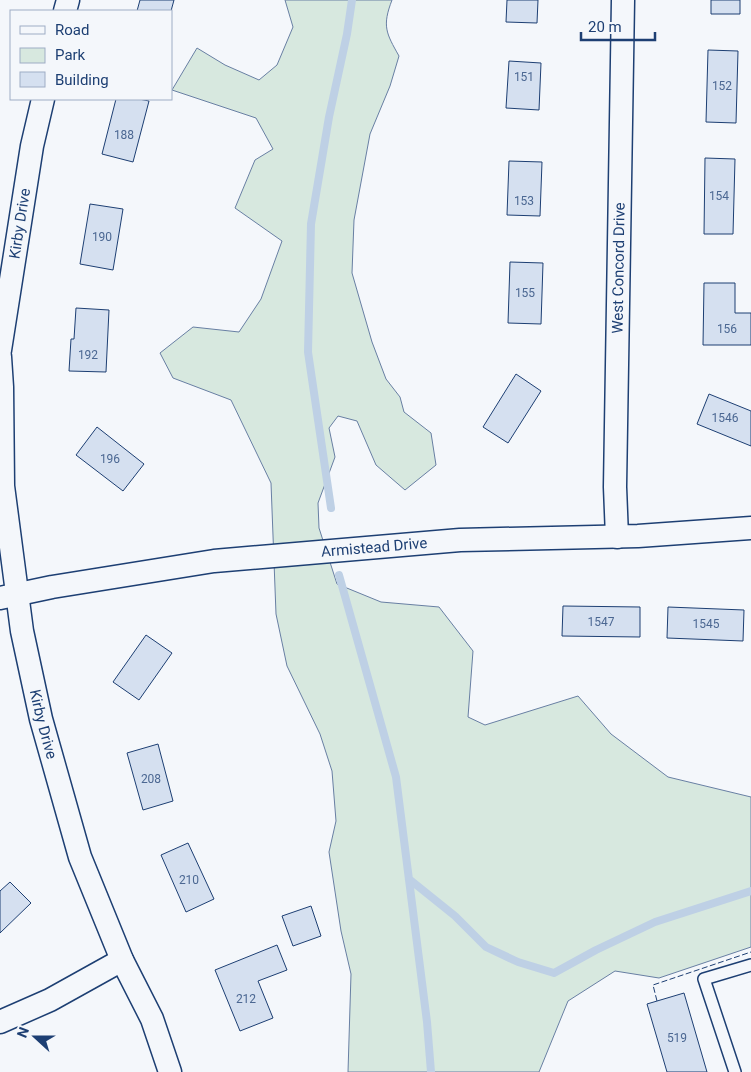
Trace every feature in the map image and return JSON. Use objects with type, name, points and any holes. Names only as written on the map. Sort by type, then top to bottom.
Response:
[{"type":"street","name":"West Concord Drive","points":[[617,536],[615,487],[623,0]]},
{"type":"street","name":"Kirby Drive","points":[[0,350],[32,146],[43,100]]},
{"type":"street","name":"Kirby Drive","points":[[0,357],[8,596],[22,631],[41,719],[64,808],[80,857],[122,960],[152,1019],[170,1072]]},
{"type":"street","name":"Armistead Drive","points":[[8,596],[214,560],[460,540],[644,536],[751,528]]},
{"type":"street","points":[[0,1022],[50,1000],[122,960]]},
{"type":"lane","points":[[735,1072],[704,979],[751,965]]},
{"type":"green space","points":[[285,0],[392,0],[386,23],[388,35],[399,56],[390,86],[370,134],[354,220],[352,273],[372,342],[386,379],[400,397],[404,412],[431,433],[436,465],[405,490],[376,465],[357,421],[338,416],[329,428],[335,457],[318,503],[319,528],[337,584],[381,602],[439,607],[473,651],[468,717],[485,725],[578,696],[611,734],[668,777],[751,797],[751,947],[659,978],[615,971],[568,1001],[539,1072],[348,1072],[351,974],[341,931],[329,852],[336,821],[332,771],[320,734],[287,666],[276,614],[271,483],[231,400],[173,378],[160,353],[193,327],[239,332],[261,299],[282,241],[235,208],[255,160],[273,149],[256,118],[172,90],[197,48],[225,65],[259,80],[277,65],[293,27]]},
{"type":"building","points":[[140,0],[174,0],[171,10],[137,10]]},
{"type":"building","points":[[507,0],[538,0],[537,23],[506,22]]},
{"type":"building","points":[[711,0],[740,0],[740,14],[711,14]]},
{"type":"building","points":[[708,50],[738,51],[736,123],[706,122]]},
{"type":"building","points":[[509,61],[541,63],[539,110],[506,108]]},
{"type":"building","points":[[116,100],[149,101],[133,162],[102,154]]},
{"type":"building","points":[[705,158],[735,159],[733,234],[704,234]]},
{"type":"building","points":[[509,161],[542,162],[540,216],[507,215]]},
{"type":"building","points":[[90,204],[123,209],[113,270],[80,264]]},
{"type":"building","points":[[510,262],[543,263],[541,324],[508,323]]},
{"type":"building","points":[[704,283],[735,283],[735,313],[751,313],[751,345],[703,345]]},
{"type":"building","points":[[76,308],[109,310],[106,372],[69,371],[71,339],[74,339]]},
{"type":"building","points":[[516,374],[541,391],[508,443],[483,427]]},
{"type":"building","points":[[709,394],[751,411],[751,446],[697,424]]},
{"type":"building","points":[[97,427],[144,464],[123,491],[76,455]]},
{"type":"building","points":[[563,606],[640,607],[640,637],[562,636]]},
{"type":"building","points":[[668,607],[744,610],[743,641],[667,638]]},
{"type":"building","points":[[146,635],[172,653],[139,700],[113,682]]},
{"type":"building","points":[[158,744],[173,801],[143,810],[127,753]]},
{"type":"building","points":[[188,843],[214,899],[186,912],[161,855]]},
{"type":"building","points":[[10,882],[31,903],[0,933],[0,891]]},
{"type":"building","points":[[311,906],[321,936],[293,946],[282,916]]},
{"type":"building","points":[[277,945],[287,970],[258,981],[273,1018],[240,1031],[215,970]]},
{"type":"building","points":[[684,993],[707,1072],[667,1072],[647,1004]]},
{"type":"waterway","points":[[331,508],[308,352],[311,224],[329,117],[347,34],[352,0]]},
{"type":"waterway","points":[[339,575],[396,777],[427,1022],[431,1072]]},
{"type":"waterway","points":[[409,879],[455,916],[486,947],[518,962],[554,973],[596,950],[655,922],[751,891]]},
{"type":"fence","points":[[657,1001],[653,985],[751,952]]}]
